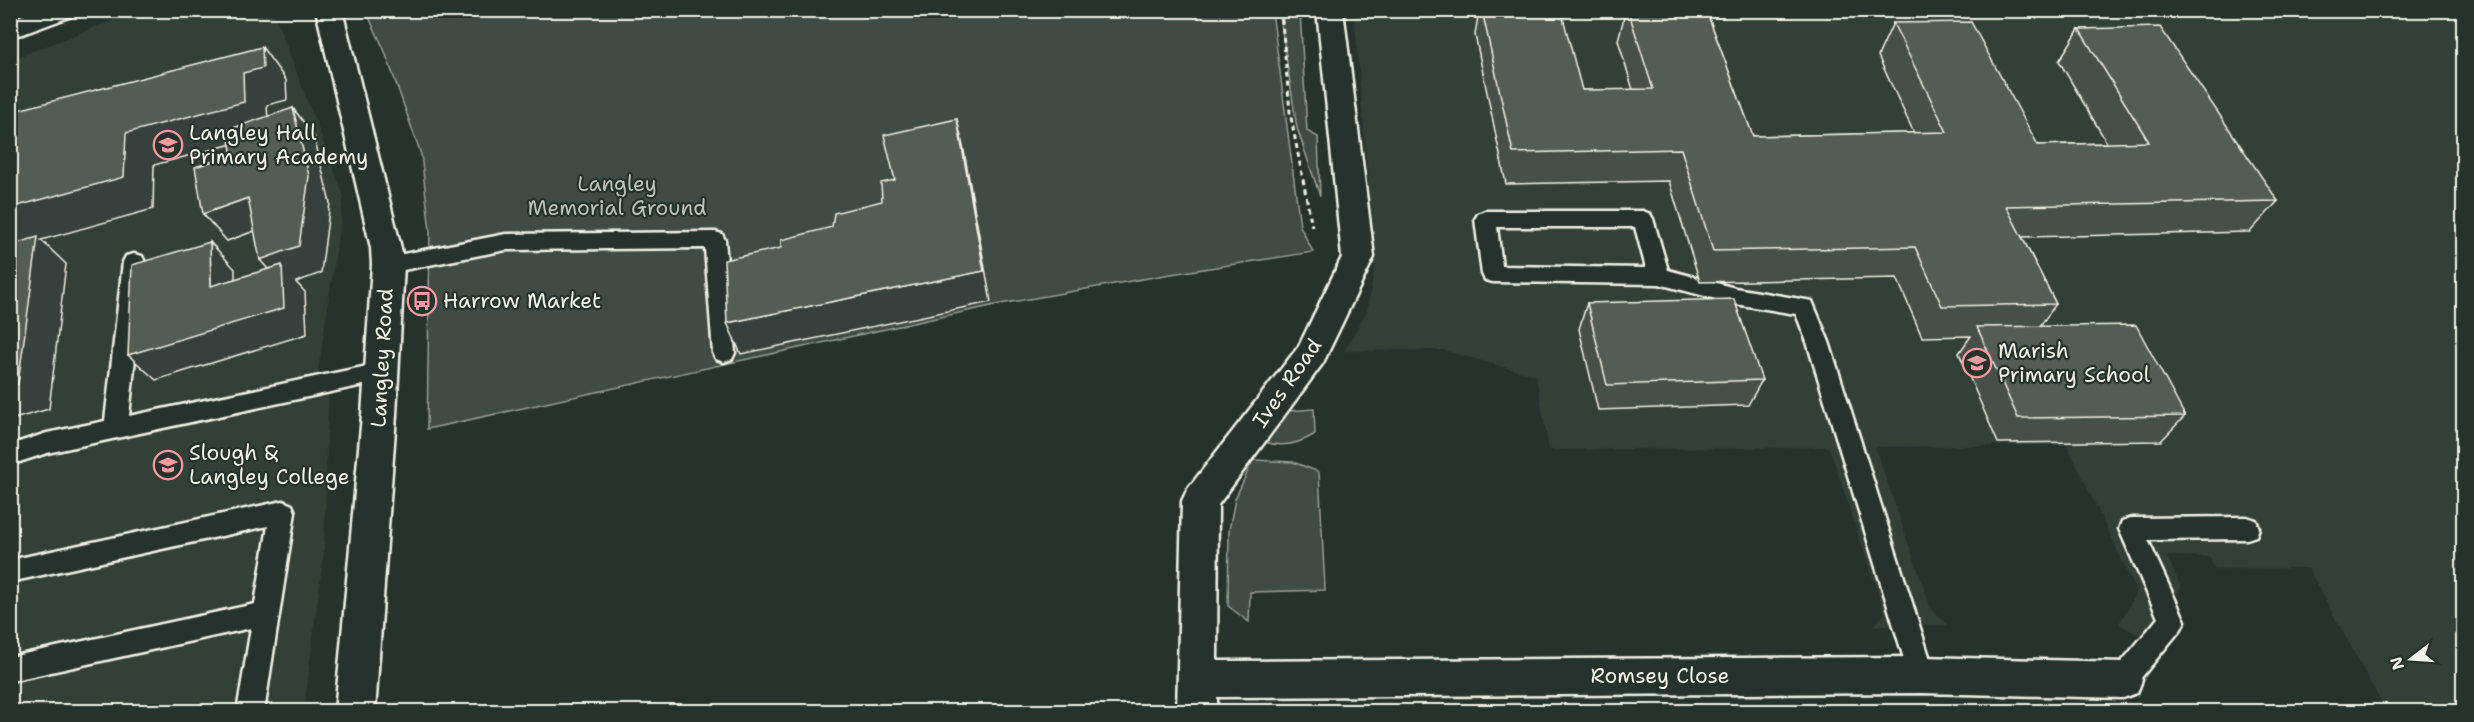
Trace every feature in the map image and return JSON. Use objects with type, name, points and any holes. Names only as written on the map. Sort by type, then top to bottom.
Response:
[{"type":"street","points":[[12,28],[42,10]]},
{"type":"street","points":[[12,28],[63,10]]},
{"type":"street","name":"Langley Road","points":[[329,10],[386,248],[388,265],[382,372],[355,711]]},
{"type":"street","name":"Ives Road","points":[[1197,695],[1200,501],[1311,354],[1358,257],[1330,10]]},
{"type":"street","name":"Romsey Close","points":[[1197,695],[1922,675],[2123,681]]},
{"type":"lane","points":[[1659,276],[1643,219],[1485,219],[1493,274],[1659,276],[1735,296],[1804,307],[1818,342],[1922,675]]},
{"type":"lane","points":[[388,265],[506,242],[715,240],[724,353]]},
{"type":"lane","points":[[116,428],[134,262]]},
{"type":"lane","points":[[11,455],[46,443],[382,372]]},
{"type":"lane","points":[[10,571],[283,512],[250,711]]},
{"type":"lane","points":[[2123,681],[2172,621],[2131,529],[2247,528]]},
{"type":"lane","points":[[10,669],[266,613]]},
{"type":"path","points":[[1281,10],[1290,112],[1313,229]]},
{"type":"shaded area","name":"Slough & Langley College","points":[[137,11],[273,11],[344,196],[317,379],[329,373],[324,549],[304,711],[11,711],[10,60]]},
{"type":"shaded area","name":"Marish Primary School","points":[[1354,11],[2463,11],[2463,711],[2386,711],[2308,568],[2214,569],[2210,557],[2167,556],[2181,587],[2153,643],[2119,624],[2137,592],[2067,445],[1875,447],[1932,611],[1948,625],[1874,626],[1885,613],[1829,447],[1549,450],[1536,376],[1442,350],[1344,351],[1367,311],[1375,267]]},
{"type":"green space","name":"Langley Memorial Ground","points":[[366,11],[1272,11],[1300,226],[1313,252],[1000,304],[427,429],[430,231],[421,154],[384,49]]},
{"type":"green space","points":[[1279,11],[1300,11],[1307,131],[1318,137],[1320,196],[1297,128]]},
{"type":"green space","points":[[1314,409],[1315,434],[1289,444],[1262,441],[1288,411]]},
{"type":"green space","points":[[1253,460],[1293,462],[1319,472],[1325,590],[1250,592],[1249,622],[1228,606],[1229,530],[1235,499]]},
{"type":"building","points":[[1482,10],[1561,10],[1582,90],[1653,89],[1628,10],[1706,10],[1753,136],[1947,132],[1893,23],[1971,22],[2038,145],[2149,142],[2079,29],[2160,27],[2278,201],[2006,206],[2056,304],[1942,306],[1915,247],[1713,251],[1681,149],[1513,153]]},
{"type":"building","points":[[262,47],[263,68],[243,73],[244,102],[126,133],[124,177],[10,208],[10,112]]},
{"type":"building","points":[[293,108],[309,176],[299,246],[260,260],[248,198],[203,214],[195,167],[232,155],[227,130]]},
{"type":"building","points":[[957,119],[984,271],[727,323],[724,260],[781,248],[781,240],[832,227],[834,213],[882,201],[881,183],[895,180],[884,135]]},
{"type":"building","points":[[38,237],[18,384],[10,386],[10,245]]},
{"type":"building","points":[[210,242],[211,286],[282,265],[284,308],[128,355],[132,265]]},
{"type":"building","points":[[1734,299],[1762,380],[1607,385],[1587,303]]},
{"type":"building","points":[[2136,325],[2185,416],[2018,418],[1977,327]]},
{"type":"place","name":"Langley Hall Primary Academy","points":[[168,145]]},
{"type":"place","name":"Harrow Market","points":[[422,301]]},
{"type":"place","name":"Marish Primary School","points":[[1977,363]]},
{"type":"place","name":"Slough & Langley College","points":[[168,465]]}]
